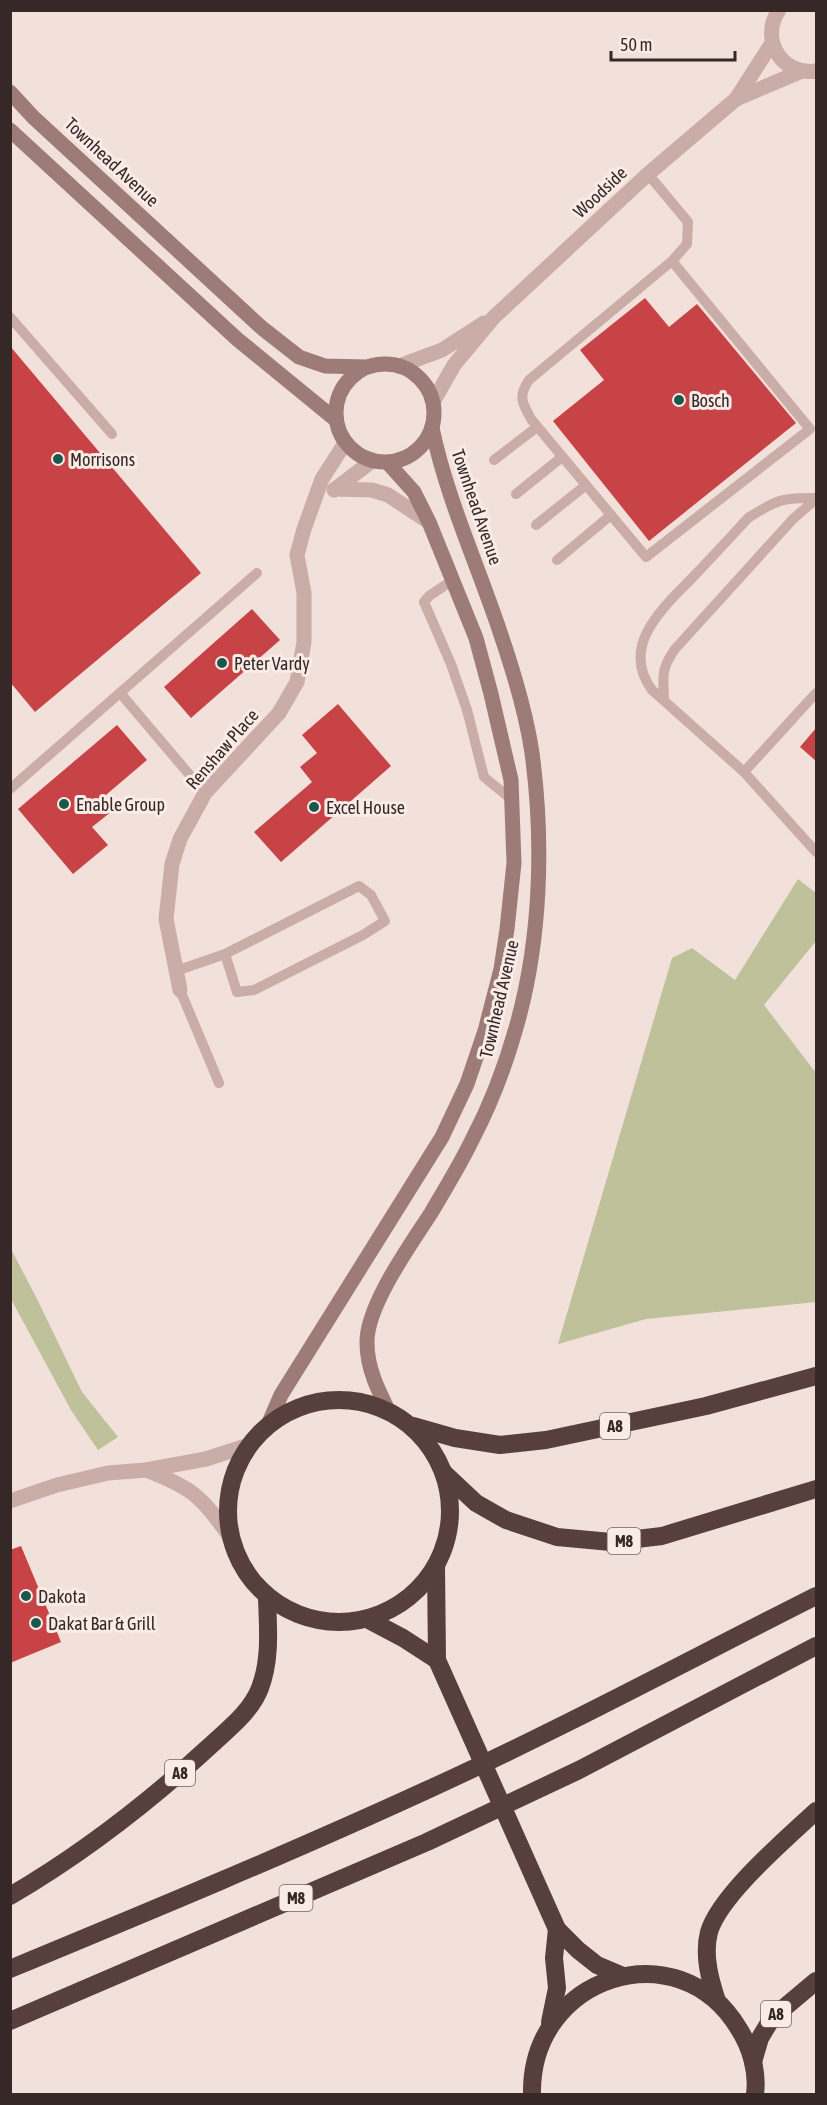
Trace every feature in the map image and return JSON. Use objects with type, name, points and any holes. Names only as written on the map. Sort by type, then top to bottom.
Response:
[{"type":"highway","name":"A8","points":[[411,1426],[455,1438],[500,1445],[546,1440],[706,1407],[816,1376]]},
{"type":"highway","points":[[326,1400],[348,1400],[369,1404],[389,1412],[411,1426],[425,1440],[436,1455],[444,1473],[450,1496],[450,1520],[446,1543],[436,1566],[424,1584],[407,1600],[367,1619],[346,1623],[315,1620],[285,1610],[267,1598],[254,1585],[235,1554],[230,1537],[227,1513],[229,1489],[237,1466],[249,1445],[268,1425],[295,1409],[326,1400]]},
{"type":"highway","name":"M8","points":[[444,1473],[476,1503],[506,1520],[557,1537],[611,1542],[662,1536],[816,1489]]},
{"type":"highway","points":[[436,1566],[437,1660],[557,1929],[597,1965],[623,1976]]},
{"type":"highway","points":[[10,1969],[428,1790],[575,1719],[816,1596]]},
{"type":"highway","name":"A8","points":[[10,1896],[134,1812],[234,1724],[250,1706],[260,1688],[268,1655],[267,1598]]},
{"type":"highway","points":[[367,1619],[437,1660]]},
{"type":"highway","name":"M8","points":[[10,2021],[427,1842],[579,1770],[816,1646]]},
{"type":"highway","points":[[717,2001],[710,1978],[708,1956],[709,1933],[718,1915],[761,1862],[816,1811]]},
{"type":"highway","points":[[532,2094],[535,2061],[549,2026],[557,1988],[555,1958],[557,1929]]},
{"type":"highway","points":[[549,2026],[564,2008],[581,1994],[601,1983],[623,1976],[648,1974],[673,1978],[696,1987],[717,2001],[733,2018],[746,2039],[758,2092]]},
{"type":"highway","name":"A8","points":[[753,2062],[760,2038],[772,2018],[816,1981]]},
{"type":"street","points":[[772,43],[774,14]]},
{"type":"street","name":"Woodside","points":[[772,43],[783,62],[792,68],[812,72]]},
{"type":"street","name":"Woodside","points":[[433,402],[454,365],[494,317],[648,174],[736,99],[772,43]]},
{"type":"street","name":"Woodside","points":[[736,99],[812,72]]},
{"type":"street","name":"Townhead Avenue","points":[[10,92],[33,117],[262,328],[299,357],[325,366],[366,367]]},
{"type":"street","points":[[10,130],[237,339],[336,420]]},
{"type":"street","name":"Woodside","points":[[399,366],[442,350],[494,317]]},
{"type":"street","points":[[382,364],[399,366],[411,371],[429,390],[433,402],[432,428],[425,442],[415,452],[402,459],[380,462],[357,454],[345,443],[339,432],[336,404],[342,388],[366,367],[382,364]]},
{"type":"street","name":"Townhead Avenue","points":[[389,1412],[370,1368],[366,1341],[370,1321],[384,1290],[442,1194],[495,1093],[516,1028],[531,963],[538,893],[537,819],[532,752],[500,631],[449,494],[432,428]]},
{"type":"street","name":"Renshaw Place","points":[[180,990],[165,919],[172,864],[180,839],[205,793],[279,713],[297,682],[304,642],[304,593],[297,555],[322,479],[345,443]]},
{"type":"street","name":"Townhead Avenue","points":[[268,1425],[281,1395],[442,1137],[467,1084],[485,1031],[501,969],[514,863],[511,780],[476,638],[429,522],[414,492],[380,462]]},
{"type":"street","name":"Renshaw Place","points":[[313,507],[335,489],[380,462]]},
{"type":"street","points":[[335,489],[372,490],[388,495],[429,522]]},
{"type":"street","points":[[10,1501],[57,1485],[108,1473],[147,1470],[206,1459],[249,1445]]},
{"type":"street","points":[[147,1470],[191,1490],[209,1507],[230,1537]]},
{"type":"lane","points":[[648,174],[688,222],[687,244],[672,261],[529,380],[522,391],[523,405],[537,427],[646,557],[810,429],[672,261]]},
{"type":"lane","points":[[10,317],[112,434]]},
{"type":"lane","points":[[495,460],[537,427]]},
{"type":"lane","points":[[516,494],[562,457]]},
{"type":"lane","points":[[536,525],[586,485]]},
{"type":"lane","points":[[816,499],[792,497],[766,507],[748,518],[658,614],[644,639],[640,663],[645,681],[652,690],[744,772],[816,852]]},
{"type":"lane","points":[[664,699],[663,670],[675,649],[793,519],[816,499]]},
{"type":"lane","points":[[557,560],[611,514]]},
{"type":"lane","points":[[10,789],[257,573]]},
{"type":"lane","points":[[453,580],[424,602],[455,676],[477,742],[484,777],[512,800]]},
{"type":"lane","points":[[744,772],[816,693]]},
{"type":"lane","points":[[121,694],[205,793]]},
{"type":"lane","points":[[176,972],[225,954],[358,886],[371,895],[385,921],[363,935],[254,990],[237,992],[225,954]]},
{"type":"lane","name":"Renshaw Place","points":[[180,990],[219,1083]]},
{"type":"green space","points":[[798,879],[816,893],[816,941],[764,1005],[816,1073],[816,1302],[646,1319],[558,1344],[672,958],[692,948],[735,980]]},
{"type":"green space","points":[[11,1249],[82,1392],[118,1437],[98,1450],[71,1410],[11,1299]]},
{"type":"building","name":"Bosch","points":[[645,298],[669,327],[697,304],[796,423],[649,541],[553,421],[604,380],[580,350]]},
{"type":"building","name":"Morrisons","points":[[10,346],[201,573],[35,712],[10,682]]},
{"type":"building","name":"Peter Vardy","points":[[252,609],[280,640],[191,718],[164,687]]},
{"type":"building","name":"Excel House","points":[[338,704],[391,766],[281,862],[254,832],[312,782],[300,767],[317,753],[302,735]]},
{"type":"building","name":"Enable Group","points":[[117,725],[147,760],[100,800],[111,812],[92,827],[108,845],[73,874],[18,809]]},
{"type":"building","points":[[816,728],[816,761],[800,747]]},
{"type":"building","name":"Dakota","points":[[21,1546],[61,1642],[10,1663],[10,1550]]},
{"type":"place","name":"Bosch","points":[[679,400]]},
{"type":"place","name":"Morrisons","points":[[58,459]]},
{"type":"place","name":"Peter Vardy","points":[[222,663]]},
{"type":"place","name":"Enable Group","points":[[64,804]]},
{"type":"place","name":"Excel House","points":[[314,807]]},
{"type":"place","name":"Dakota","points":[[26,1596]]},
{"type":"place","name":"Dakat Bar & Grill","points":[[36,1623]]}]
